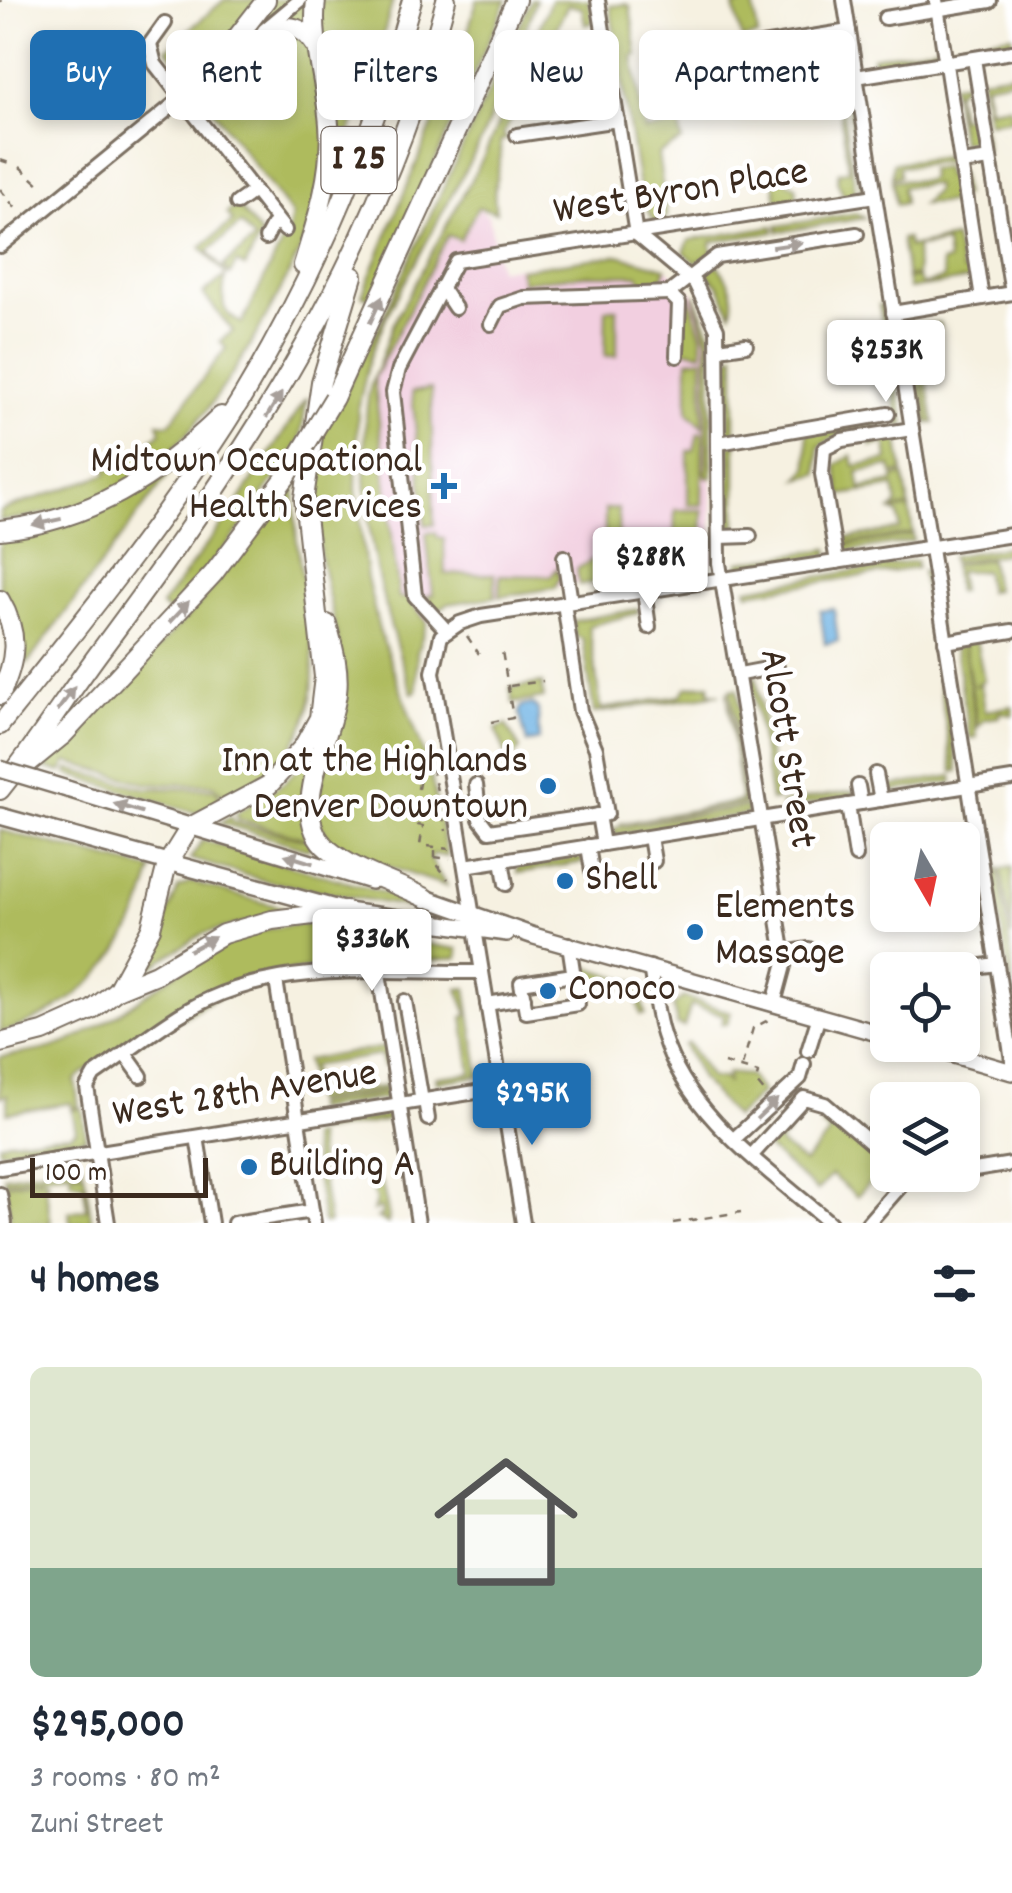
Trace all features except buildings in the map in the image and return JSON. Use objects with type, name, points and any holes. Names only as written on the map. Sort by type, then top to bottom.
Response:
[{"type":"highway","points":[[243,30],[266,0]]},
{"type":"highway","points":[[288,313],[320,206],[330,153],[328,111],[315,45],[316,0]]},
{"type":"highway","name":"I 25","points":[[0,725],[152,528],[243,395],[288,313],[354,174],[412,0]]},
{"type":"highway","name":"I 25","points":[[3,779],[238,461],[302,356],[381,193],[414,110],[446,0]]},
{"type":"highway","points":[[3,779],[62,735],[180,611],[286,477],[334,398],[516,0]]},
{"type":"highway","points":[[277,30],[291,25],[304,31],[315,45]]},
{"type":"highway","points":[[117,990],[152,928],[167,864],[190,826],[268,785],[303,747],[319,718],[324,677],[304,498],[314,412],[381,193]]},
{"type":"highway","points":[[0,530],[63,519],[116,496],[184,451],[243,395]]},
{"type":"highway","points":[[310,561],[332,642],[338,682],[310,802],[313,826],[326,848],[426,898]]},
{"type":"highway","points":[[0,600],[15,643],[12,668],[0,695]]},
{"type":"highway","points":[[0,1042],[44,1032],[92,1010],[117,990],[156,974],[223,934],[272,920],[346,911]]},
{"type":"main road","points":[[3,779],[67,789],[190,826],[426,898],[474,922]]},
{"type":"main road","points":[[0,816],[346,911],[474,922],[568,944],[650,967],[772,1011],[819,1016],[870,1031]]},
{"type":"main road","points":[[978,1062],[1012,1072]]},
{"type":"street","points":[[265,30],[300,0]]},
{"type":"street","points":[[598,0],[603,30]]},
{"type":"street","points":[[844,0],[849,30]]},
{"type":"street","points":[[885,18],[936,4],[990,1]]},
{"type":"street","points":[[936,4],[982,298]]},
{"type":"street","points":[[165,23],[152,39],[150,54],[166,78]]},
{"type":"street","points":[[856,77],[1012,52]]},
{"type":"street","points":[[893,312],[1012,293],[974,58]]},
{"type":"street","points":[[855,70],[1012,1060]]},
{"type":"street","points":[[0,246],[109,167],[166,112]]},
{"type":"street","points":[[197,120],[280,224],[266,238]]},
{"type":"street","points":[[517,135],[618,120],[636,234]]},
{"type":"street","points":[[962,163],[990,158]]},
{"type":"street","points":[[235,200],[251,187]]},
{"type":"street","name":"West Byron Place","points":[[441,288],[460,258],[497,256],[875,196]]},
{"type":"street","name":"Alcott Street","points":[[636,234],[687,275],[710,309],[719,349],[722,579],[784,953],[772,1011]]},
{"type":"street","points":[[491,324],[500,306],[524,298],[669,293],[687,275],[717,256],[857,234]]},
{"type":"street","points":[[447,631],[415,596],[393,392],[399,369],[441,288],[455,308]]},
{"type":"street","points":[[669,293],[679,302],[678,356]]},
{"type":"street","points":[[719,349],[746,345]]},
{"type":"street","points":[[719,443],[888,414]]},
{"type":"street","points":[[837,562],[822,474],[824,449],[842,440],[912,429]]},
{"type":"street","points":[[523,1223],[474,922],[458,862],[433,672],[437,644],[447,631],[482,616],[1012,535]]},
{"type":"street","points":[[719,537],[750,536]]},
{"type":"street","points":[[476,784],[480,819],[490,831],[607,814],[596,749],[580,710],[564,558]]},
{"type":"street","points":[[644,591],[649,627]]},
{"type":"street","points":[[945,642],[1012,631]]},
{"type":"street","points":[[740,674],[777,667]]},
{"type":"street","points":[[876,774],[881,800]]},
{"type":"street","points":[[458,862],[502,860],[1012,779]]},
{"type":"street","points":[[856,855],[858,786]]},
{"type":"street","points":[[592,870],[598,816]]},
{"type":"street","points":[[652,836],[656,861]]},
{"type":"street","points":[[502,860],[506,884]]},
{"type":"street","points":[[568,944],[574,974],[578,1004],[526,1012],[521,983],[574,974]]},
{"type":"street","points":[[784,953],[809,949]]},
{"type":"street","points":[[650,967],[662,1034],[674,1064],[697,1101],[734,1140],[830,1223]]},
{"type":"street","points":[[980,969],[997,967]]},
{"type":"street","points":[[108,1223],[86,1087],[94,1075],[194,1006],[232,990],[276,980],[379,972],[482,972]]},
{"type":"street","points":[[379,972],[418,1223]]},
{"type":"street","points":[[234,1223],[314,1217],[276,980]]},
{"type":"street","points":[[487,1004],[524,998]]},
{"type":"street","points":[[405,1001],[428,1119]]},
{"type":"street","points":[[734,1140],[800,1078],[819,1016]]},
{"type":"street","points":[[126,1055],[141,1076]]},
{"type":"street","name":"West 28th Avenue","points":[[0,1168],[501,1088]]},
{"type":"street","points":[[752,1155],[804,1098],[826,1104],[870,1142]]},
{"type":"street","points":[[198,1136],[211,1223]]},
{"type":"street","points":[[980,1169],[1012,1164]]},
{"type":"street","points":[[868,1223],[895,1192]]},
{"type":"street","points":[[0,1194],[5,1223]]},
{"type":"path","points":[[0,160],[12,164]]},
{"type":"path","points":[[20,167],[43,188]]},
{"type":"path","points":[[0,189],[17,210]]},
{"type":"path","points":[[468,636],[479,654]]},
{"type":"path","points":[[490,722],[513,718],[502,651]]},
{"type":"path","points":[[508,687],[543,682]]},
{"type":"path","points":[[428,751],[449,849],[435,847],[420,844],[420,806],[414,805],[428,751]]},
{"type":"path","points":[[469,767],[496,777]]},
{"type":"path","points":[[435,847],[434,857],[448,879]]},
{"type":"path","points":[[856,855],[870,852]]},
{"type":"path","points":[[434,857],[458,862]]},
{"type":"path","points":[[741,1068],[753,1028],[772,1011]]},
{"type":"path","points":[[724,1063],[758,1073],[756,1082],[774,1102]]},
{"type":"path","points":[[672,1223],[741,1212]]},
{"type":"shaded area","points":[[479,209],[489,216],[499,269],[628,256],[666,268],[694,294],[711,335],[712,562],[448,604],[427,622],[409,598],[399,599],[375,375],[448,237],[460,242]]},
{"type":"green space","points":[[224,0],[393,0],[384,30],[317,30],[317,120],[354,120],[299,253],[265,319],[228,380],[190,431],[150,469],[116,490],[59,511],[0,521],[0,511],[107,474],[106,465],[114,470],[161,432],[158,423],[169,424],[226,348],[220,341],[233,331],[203,294],[225,276],[225,309],[242,323],[289,229],[292,215],[220,120],[297,120],[297,30],[189,30]]},
{"type":"green space","points":[[477,0],[507,0],[474,74],[474,30],[468,30]]},
{"type":"green space","points":[[531,0],[536,0],[524,30],[517,30]]},
{"type":"green space","points":[[551,0],[589,0],[593,23],[585,25],[582,8],[568,5],[556,30],[538,30]]},
{"type":"green space","points":[[753,2],[757,30],[740,30],[734,7]]},
{"type":"green space","points":[[610,6],[630,6],[637,55],[633,56],[639,120],[643,120],[645,130],[670,126],[669,120],[679,120],[682,141],[658,154],[667,216],[657,226],[641,200],[619,62],[619,30],[614,30]]},
{"type":"green space","points":[[1012,35],[1012,43],[956,52],[948,45]]},
{"type":"green space","points":[[940,46],[935,55],[873,65],[872,57]]},
{"type":"green space","points":[[1012,73],[1012,79],[985,84],[989,109],[1009,106],[1012,119],[988,122],[981,78]]},
{"type":"green space","points":[[494,79],[494,108],[481,141],[386,317],[370,357],[358,409],[356,489],[367,578],[379,630],[430,770],[447,857],[432,854],[431,860],[446,886],[333,845],[317,819],[318,796],[345,675],[320,555],[320,437],[377,330]]},
{"type":"green space","points":[[968,82],[955,92],[960,118],[979,114],[971,82],[975,82],[986,150],[976,152],[974,140],[961,142],[952,84]]},
{"type":"green space","points":[[855,111],[867,188],[862,193],[850,120],[855,120]]},
{"type":"green space","points":[[434,120],[453,120],[373,300],[362,295]]},
{"type":"green space","points":[[500,120],[510,120],[503,135],[508,139],[500,141],[496,212],[478,207],[460,240],[448,235],[375,376],[393,324]]},
{"type":"green space","points":[[841,120],[844,120],[856,194],[844,196],[837,181],[839,172],[849,170]]},
{"type":"green space","points":[[958,154],[955,160],[899,167],[900,176],[892,178],[893,163]]},
{"type":"green space","points":[[944,167],[946,176],[960,174],[964,195],[958,197],[959,202],[922,204],[935,191],[934,184],[902,187],[904,203],[896,205],[892,181],[926,180],[930,178],[929,169]]},
{"type":"green space","points":[[782,179],[796,186],[797,202],[777,201],[774,181]]},
{"type":"green space","points":[[237,205],[261,235],[245,267],[236,263],[230,275],[223,266],[254,240],[241,224],[208,251],[227,276],[201,247],[233,221],[227,213]]},
{"type":"green space","points":[[856,213],[864,218],[778,232],[777,226]]},
{"type":"green space","points":[[773,226],[774,232],[711,242],[712,253],[696,263],[684,252],[689,240]]},
{"type":"green space","points":[[906,238],[909,247],[954,238],[962,271],[976,272],[977,278],[909,289],[907,279],[917,277],[922,285],[944,278],[941,263],[948,261],[946,243],[916,247],[917,275],[907,277],[901,239]]},
{"type":"green space","points":[[618,255],[666,268],[662,280],[650,287],[644,286],[638,275],[584,275],[522,282],[519,269]]},
{"type":"green space","points":[[717,264],[733,293],[731,313],[719,286],[706,273]]},
{"type":"green space","points":[[694,294],[711,335],[712,477],[706,477],[707,340]]},
{"type":"green space","points":[[690,299],[702,335],[702,353],[682,349],[683,309]]},
{"type":"green space","points":[[879,305],[883,305],[905,425],[899,426]]},
{"type":"green space","points":[[606,309],[617,309],[617,356],[605,356]]},
{"type":"green space","points":[[939,323],[940,329],[919,330],[934,423],[929,423],[914,327]]},
{"type":"green space","points":[[912,327],[927,423],[919,419],[906,328]]},
{"type":"green space","points":[[735,354],[735,436],[729,434],[729,357]]},
{"type":"green space","points":[[703,358],[703,427],[688,413],[688,360]]},
{"type":"green space","points":[[374,376],[399,598],[408,598],[427,622],[417,653],[417,691],[412,693],[383,599],[370,535],[366,422]]},
{"type":"green space","points":[[431,389],[434,525],[425,525],[412,392]]},
{"type":"green space","points":[[307,397],[300,442],[234,537],[170,613],[161,606],[235,507]]},
{"type":"green space","points":[[893,421],[826,442],[819,447],[818,474],[798,479],[808,468],[807,430]]},
{"type":"green space","points":[[698,433],[703,433],[702,505],[688,505],[688,451],[694,450]]},
{"type":"green space","points":[[897,435],[903,472],[893,474],[891,466],[858,472],[861,492],[841,495],[836,465],[852,455],[854,466],[888,460],[886,443],[871,446],[870,440]]},
{"type":"green space","points":[[736,443],[736,532],[730,529],[730,446]]},
{"type":"green space","points":[[170,472],[28,663],[19,655],[7,599],[0,590],[0,539],[52,530],[104,509]]},
{"type":"green space","points":[[904,475],[909,507],[892,509],[897,504],[894,487],[863,492],[862,488],[894,482],[894,477]]},
{"type":"green space","points":[[296,478],[295,523],[313,657],[311,698],[299,735],[272,769],[226,798],[214,785],[147,784],[67,762],[62,772],[44,768],[203,600]]},
{"type":"green space","points":[[909,508],[913,533],[842,544],[840,531],[848,538],[900,529],[898,514],[892,511]]},
{"type":"green space","points":[[605,509],[618,509],[619,558],[674,557],[675,510],[703,510],[702,564],[605,581]]},
{"type":"green space","points":[[436,532],[437,537],[444,538],[445,574],[495,574],[495,597],[448,604],[437,611],[426,596],[433,595],[426,533]]},
{"type":"green space","points":[[913,535],[914,541],[845,552],[842,546]]},
{"type":"green space","points":[[1012,546],[1012,553],[952,562],[951,556]]},
{"type":"green space","points":[[828,549],[829,555],[739,569],[739,562]]},
{"type":"green space","points":[[601,555],[601,581],[579,585],[577,569]]},
{"type":"green space","points":[[990,559],[995,590],[988,591],[984,571],[958,571],[961,591],[957,592],[953,565]]},
{"type":"green space","points":[[916,561],[917,568],[748,593],[747,588]]},
{"type":"green space","points":[[557,568],[560,577],[555,588],[499,597],[500,575],[551,576]]},
{"type":"green space","points":[[928,570],[958,771],[953,772],[922,571]]},
{"type":"green space","points":[[638,609],[638,613],[589,626],[601,709],[680,696],[687,687],[709,684],[710,693],[720,694],[594,713],[583,639],[575,636],[573,621]]},
{"type":"green space","points":[[976,640],[984,680],[974,686],[981,685],[985,711],[1012,706],[1012,715],[999,712],[999,717],[985,719],[978,727],[964,642]]},
{"type":"green space","points":[[963,644],[977,737],[970,739],[955,647]]},
{"type":"green space","points":[[756,676],[777,800],[771,801],[751,681]]},
{"type":"green space","points":[[542,683],[544,698],[513,703],[510,688]]},
{"type":"green space","points":[[737,689],[753,804],[749,804],[730,690]]},
{"type":"green space","points":[[727,691],[745,804],[619,824],[741,801]]},
{"type":"green space","points":[[506,725],[520,749],[513,758],[506,755],[496,729]]},
{"type":"green space","points":[[318,745],[303,802],[307,835],[303,838],[238,819],[236,813],[285,782]]},
{"type":"green space","points":[[69,769],[144,788],[215,789],[222,800],[196,813],[67,774]]},
{"type":"green space","points":[[952,776],[953,782],[889,792],[884,787]]},
{"type":"green space","points":[[855,791],[851,798],[782,808],[781,803]]},
{"type":"green space","points":[[747,807],[748,814],[615,835],[614,828]]},
{"type":"green space","points":[[231,817],[233,822],[310,841],[312,846],[308,849],[220,823]]},
{"type":"green space","points":[[0,830],[152,870],[132,927],[100,973],[55,1009],[0,1033]]},
{"type":"green space","points":[[203,840],[408,900],[407,907],[266,881],[190,859]]},
{"type":"green space","points":[[578,857],[585,862],[518,873],[517,867]]},
{"type":"green space","points":[[1012,867],[1012,937],[1001,869]]},
{"type":"green space","points":[[998,868],[1012,958],[1012,995],[992,871]]},
{"type":"green space","points":[[191,882],[283,908],[282,914],[202,934],[151,967],[148,964],[178,888]]},
{"type":"green space","points":[[305,924],[458,949],[458,958],[409,962],[410,952],[391,949],[388,965],[313,968],[252,978],[84,1072],[75,1080],[79,1107],[72,1108],[71,1103],[7,1113],[7,1095],[0,1097],[0,1057],[68,1042],[99,1026],[207,953],[236,939]]},
{"type":"green space","points":[[583,966],[638,983],[645,1014],[641,1015],[634,991],[585,974]]},
{"type":"green space","points":[[466,988],[480,1076],[437,1082],[436,1077],[471,1073],[463,1017],[468,1015],[458,989]]},
{"type":"green space","points":[[683,997],[731,1012],[727,1024],[722,1024],[724,1015],[691,1005],[684,1027],[677,1025],[673,1006]]},
{"type":"green space","points":[[688,1043],[711,1078],[724,1078],[727,1084],[727,1073],[749,1075],[762,1092],[735,1118],[701,1079],[684,1045]]},
{"type":"green space","points":[[385,1047],[388,1065],[383,1066],[381,1055],[311,1066],[318,1097],[386,1086],[387,1076],[392,1089],[313,1102],[306,1060]]},
{"type":"green space","points":[[391,1092],[388,1098],[314,1110],[314,1105]]},
{"type":"green space","points":[[821,1107],[870,1149],[870,1182],[857,1197],[831,1175],[817,1191],[767,1148],[783,1130],[789,1131],[779,1143],[804,1163],[830,1133],[822,1126],[827,1119],[817,1110],[803,1114],[799,1110]]},
{"type":"green space","points":[[82,1108],[86,1138],[0,1151],[0,1144],[8,1141],[69,1135],[76,1131],[72,1110]]},
{"type":"green space","points":[[395,1114],[396,1119],[318,1132],[317,1127]]},
{"type":"green space","points":[[316,1136],[329,1223],[323,1223],[310,1137]]},
{"type":"green space","points":[[82,1164],[83,1169],[5,1181],[4,1176]]},
{"type":"green space","points":[[84,1172],[92,1223],[70,1223],[69,1212],[87,1209],[83,1184],[71,1181],[70,1174]]},
{"type":"green space","points":[[44,1178],[49,1182],[45,1184],[51,1223],[11,1223],[5,1184]]},
{"type":"green space","points":[[382,1183],[388,1223],[377,1218],[382,1215],[381,1208],[373,1211],[376,1200],[371,1185]]},
{"type":"water","points":[[834,609],[838,641],[825,644],[820,611]]},
{"type":"water","points":[[532,704],[538,709],[539,740],[527,743],[519,712],[522,706]]},
{"type":"place","name":"Midtown Occupational Health Services","points":[[444,486]]},
{"type":"place","name":"Inn at the Highlands Denver Downtown","points":[[548,786]]},
{"type":"place","name":"Shell","points":[[565,881]]},
{"type":"place","name":"Elements Massage","points":[[695,932]]},
{"type":"place","name":"Conoco","points":[[548,991]]},
{"type":"place","name":"Building A","points":[[249,1167]]}]
